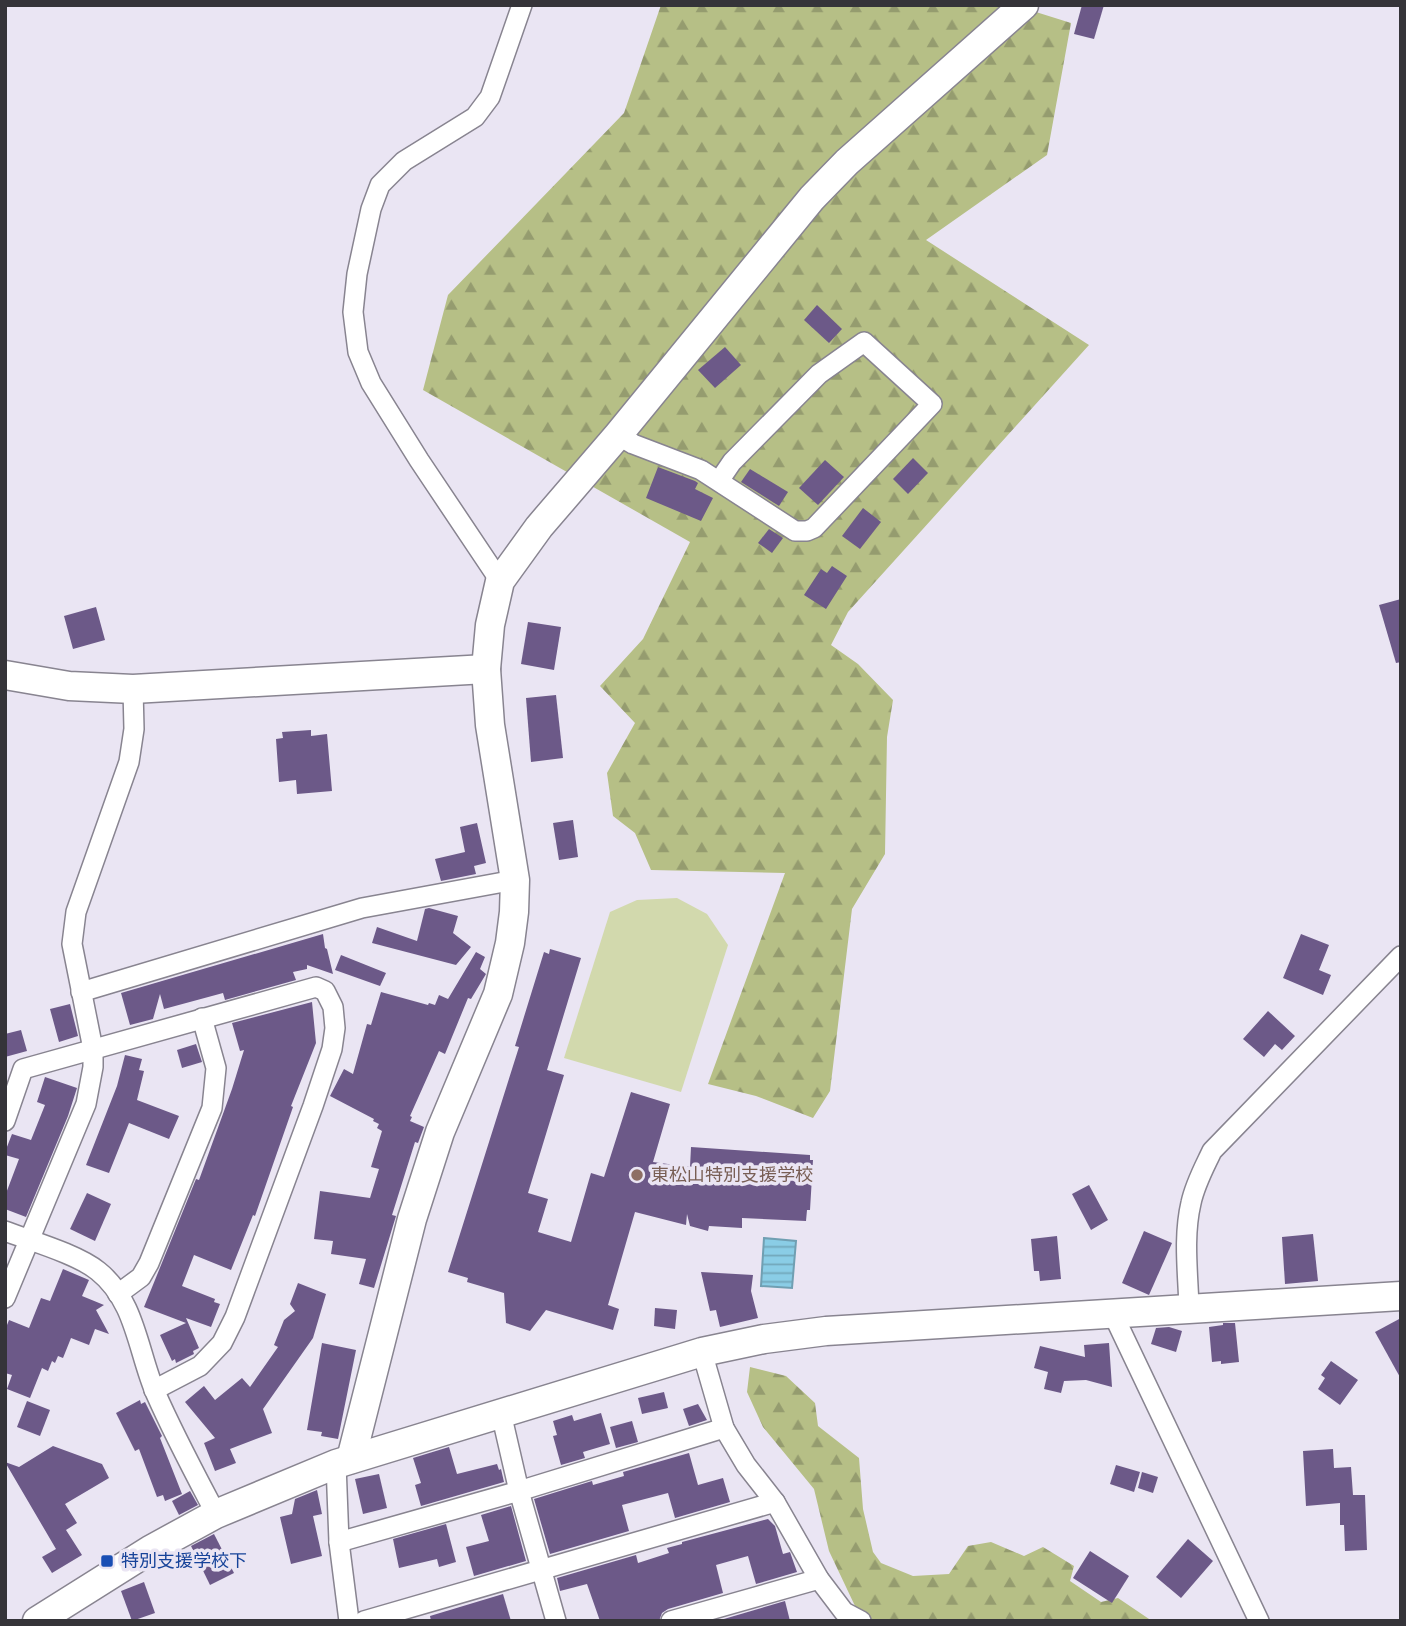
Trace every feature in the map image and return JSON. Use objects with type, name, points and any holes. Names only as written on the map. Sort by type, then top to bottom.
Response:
[{"type":"street","points":[[500,581],[371,383],[358,352],[353,312],[357,274],[370,209],[380,185],[404,160],[475,117],[490,97],[522,5]]},
{"type":"street","points":[[349,1621],[340,1542],[343,1461],[412,1219],[440,1132],[498,994],[510,943],[515,880],[490,725],[486,669],[490,625],[500,581],[539,527],[812,198],[847,162],[1024,5]]},
{"type":"street","points":[[618,435],[633,444],[701,470],[795,530],[807,531],[814,528],[932,404],[864,342],[819,374],[732,462],[719,481]]},
{"type":"street","points":[[5,676],[69,686],[132,689],[486,669]]},
{"type":"street","points":[[5,1298],[86,1104],[93,1067],[93,1049],[72,944],[76,912],[86,878],[129,762],[134,729],[132,689]]},
{"type":"street","points":[[81,992],[362,908],[515,880]]},
{"type":"street","points":[[1189,1308],[1186,1237],[1191,1203],[1212,1151],[1401,956]]},
{"type":"street","points":[[5,1121],[23,1069],[316,987],[325,991],[333,1007],[335,1028],[332,1048],[235,1317],[222,1343],[201,1366],[154,1390]]},
{"type":"street","points":[[118,1294],[141,1278],[149,1263],[212,1108],[216,1068],[202,1018]]},
{"type":"street","points":[[5,1231],[82,1261],[98,1271],[118,1294],[126,1305],[154,1390],[216,1514]]},
{"type":"street","points":[[37,1621],[150,1550],[216,1514],[343,1461],[702,1352],[764,1339],[826,1331],[1401,1296]]},
{"type":"street","points":[[1112,1312],[1259,1621]]},
{"type":"street","points":[[702,1352],[724,1428],[746,1465],[775,1502],[819,1579],[844,1612],[861,1621]]},
{"type":"street","points":[[501,1413],[519,1491],[556,1621]]},
{"type":"street","points":[[340,1542],[724,1428]]},
{"type":"street","points":[[364,1621],[775,1502]]},
{"type":"street","points":[[671,1621],[819,1579]]},
{"type":"green space","points":[[661,5],[1014,5],[1071,23],[1047,155],[926,240],[1089,345],[848,612],[831,645],[858,664],[893,700],[887,737],[885,854],[852,909],[830,1091],[813,1118],[756,1096],[708,1084],[785,873],[651,870],[635,833],[613,816],[607,773],[635,723],[600,686],[643,639],[690,542],[423,390],[448,295],[624,113]]},
{"type":"green space","points":[[677,898],[707,914],[728,945],[681,1092],[564,1058],[610,912],[637,900]]},
{"type":"green space","points":[[750,1367],[786,1376],[815,1403],[818,1426],[859,1458],[863,1509],[873,1552],[881,1563],[913,1576],[949,1574],[968,1546],[991,1542],[1024,1556],[1043,1547],[1074,1566],[1070,1581],[1101,1602],[1118,1598],[1152,1621],[873,1621],[855,1606],[829,1551],[814,1489],[763,1427],[747,1392]]},
{"type":"water","points":[[764,1238],[796,1241],[792,1288],[761,1286]]},
{"type":"building","points":[[1082,5],[1104,5],[1094,39],[1074,34]]},
{"type":"building","points":[[817,305],[842,329],[829,343],[804,320]]},
{"type":"building","points":[[725,347],[741,365],[715,388],[698,370]]},
{"type":"building","points":[[913,458],[928,473],[908,494],[893,479]]},
{"type":"building","points":[[825,460],[844,477],[818,505],[799,488]]},
{"type":"building","points":[[658,467],[695,481],[698,483],[695,489],[713,498],[701,521],[646,498]]},
{"type":"building","points":[[750,469],[788,492],[779,506],[741,482]]},
{"type":"building","points":[[863,508],[881,522],[860,549],[842,536]]},
{"type":"building","points":[[769,529],[783,538],[772,553],[758,543]]},
{"type":"building","points":[[832,566],[847,576],[826,609],[804,595],[821,569],[827,573]]},
{"type":"building","points":[[1401,599],[1401,662],[1396,663],[1379,605]]},
{"type":"building","points":[[96,607],[105,640],[73,649],[64,616]]},
{"type":"building","points":[[528,622],[561,627],[554,670],[521,664]]},
{"type":"building","points":[[556,695],[563,758],[531,762],[526,698]]},
{"type":"building","points":[[311,730],[311,736],[327,734],[332,791],[297,794],[296,780],[279,782],[276,739],[283,738],[282,732]]},
{"type":"building","points":[[573,820],[578,857],[559,860],[553,823]]},
{"type":"building","points":[[477,823],[486,863],[474,866],[476,874],[441,881],[435,859],[465,852],[460,827]]},
{"type":"building","points":[[425,909],[458,916],[453,933],[471,947],[456,965],[372,943],[377,927],[417,941]]},
{"type":"building","points":[[323,934],[333,974],[307,965],[307,969],[293,972],[296,980],[225,1000],[223,993],[164,1009],[160,994],[153,1019],[130,1025],[121,993]]},
{"type":"building","points":[[1301,934],[1329,945],[1319,970],[1331,975],[1323,995],[1283,978]]},
{"type":"building","points":[[550,949],[581,958],[547,1070],[564,1075],[528,1193],[548,1199],[538,1232],[571,1242],[591,1173],[604,1177],[631,1092],[670,1104],[653,1162],[690,1167],[691,1147],[810,1155],[810,1160],[813,1160],[810,1210],[807,1210],[806,1221],[742,1218],[742,1228],[709,1226],[708,1231],[690,1226],[687,1214],[686,1225],[635,1212],[608,1305],[619,1309],[613,1330],[546,1310],[530,1331],[506,1323],[504,1293],[467,1282],[468,1278],[448,1272],[519,1047],[515,1046],[544,952],[549,954]]},
{"type":"building","points":[[476,952],[485,957],[480,969],[486,974],[471,999],[468,998],[445,1054],[439,1051],[410,1116],[410,1121],[424,1127],[418,1143],[415,1142],[392,1215],[396,1216],[374,1288],[359,1284],[366,1259],[331,1254],[333,1241],[314,1239],[320,1191],[370,1198],[379,1169],[371,1167],[382,1131],[377,1128],[379,1124],[373,1121],[374,1119],[330,1096],[344,1069],[353,1074],[367,1024],[371,1025],[381,992],[435,1005],[439,995],[448,999]]},
{"type":"building","points":[[341,955],[386,973],[380,986],[335,970]]},
{"type":"building","points":[[312,1002],[316,1043],[291,1106],[293,1107],[255,1216],[253,1215],[231,1270],[194,1255],[182,1286],[215,1299],[214,1302],[220,1304],[211,1327],[186,1318],[199,1348],[193,1351],[194,1354],[176,1363],[175,1359],[172,1361],[160,1335],[186,1323],[144,1307],[196,1179],[199,1180],[232,1089],[244,1050],[240,1051],[232,1023]]},
{"type":"building","points":[[70,1004],[78,1036],[59,1042],[50,1009]]},
{"type":"building","points":[[1268,1011],[1295,1036],[1282,1050],[1275,1044],[1264,1057],[1243,1039]]},
{"type":"building","points":[[21,1030],[27,1051],[5,1057],[5,1034]]},
{"type":"building","points":[[196,1044],[202,1062],[182,1068],[177,1050]]},
{"type":"building","points":[[125,1055],[142,1059],[139,1070],[144,1071],[137,1100],[179,1116],[169,1139],[129,1123],[109,1173],[86,1165],[117,1086]]},
{"type":"building","points":[[45,1077],[77,1088],[26,1217],[5,1209],[5,1196],[19,1159],[5,1155],[5,1152],[12,1134],[31,1140],[45,1105],[37,1102]]},
{"type":"building","points":[[1089,1185],[1108,1220],[1091,1230],[1072,1194]]},
{"type":"building","points":[[87,1193],[111,1204],[95,1241],[70,1229]]},
{"type":"building","points":[[1144,1231],[1172,1243],[1149,1295],[1122,1283]]},
{"type":"building","points":[[1313,1234],[1318,1281],[1285,1284],[1282,1237]]},
{"type":"building","points":[[1057,1236],[1061,1279],[1040,1281],[1039,1271],[1034,1271],[1031,1239]]},
{"type":"building","points":[[63,1269],[89,1280],[82,1296],[104,1305],[96,1310],[109,1334],[95,1329],[89,1345],[71,1338],[63,1358],[58,1356],[55,1363],[52,1361],[48,1371],[42,1368],[30,1398],[7,1389],[12,1375],[5,1373],[5,1330],[9,1320],[29,1328],[41,1298],[50,1301]]},
{"type":"building","points":[[701,1272],[753,1275],[751,1291],[758,1318],[720,1327],[716,1310],[710,1311]]},
{"type":"building","points":[[298,1283],[326,1294],[313,1338],[263,1409],[272,1433],[230,1449],[236,1463],[215,1471],[204,1443],[215,1438],[185,1402],[204,1386],[215,1400],[242,1378],[250,1387],[278,1347],[274,1345],[284,1320],[295,1311],[290,1304]]},
{"type":"building","points":[[655,1308],[677,1310],[675,1329],[654,1326]]},
{"type":"building","points":[[1401,1318],[1401,1379],[1375,1332]]},
{"type":"building","points":[[1235,1323],[1239,1362],[1212,1362],[1209,1327]]},
{"type":"building","points":[[1169,1327],[1182,1331],[1176,1352],[1151,1344],[1156,1328]]},
{"type":"building","points":[[322,1343],[356,1350],[338,1439],[321,1436],[322,1432],[307,1430]]},
{"type":"building","points":[[1109,1343],[1112,1387],[1086,1380],[1064,1381],[1061,1393],[1044,1389],[1048,1372],[1034,1368],[1040,1346],[1085,1357],[1084,1345]]},
{"type":"building","points":[[1331,1361],[1358,1380],[1340,1405],[1318,1389],[1325,1378],[1321,1375]]},
{"type":"building","points":[[664,1392],[668,1408],[642,1414],[638,1398]]},
{"type":"building","points":[[140,1400],[141,1404],[145,1402],[162,1436],[160,1438],[182,1494],[165,1501],[163,1495],[157,1497],[139,1449],[135,1451],[116,1413]]},
{"type":"building","points":[[27,1401],[50,1410],[40,1436],[17,1427]]},
{"type":"building","points":[[698,1404],[707,1420],[689,1426],[683,1409]]},
{"type":"building","points":[[601,1413],[610,1444],[583,1452],[585,1458],[561,1465],[553,1436],[557,1435],[553,1421],[572,1415],[574,1421]]},
{"type":"building","points":[[632,1421],[638,1442],[616,1448],[610,1427]]},
{"type":"building","points":[[53,1446],[102,1464],[109,1478],[65,1504],[77,1523],[66,1530],[82,1555],[52,1573],[42,1557],[56,1549],[5,1462],[19,1467]]},
{"type":"building","points":[[449,1447],[457,1474],[497,1464],[504,1482],[421,1506],[415,1485],[421,1483],[413,1458]]},
{"type":"building","points":[[1333,1449],[1334,1468],[1351,1467],[1353,1495],[1365,1495],[1367,1550],[1345,1551],[1344,1525],[1340,1525],[1340,1503],[1306,1506],[1303,1451]]},
{"type":"building","points":[[689,1453],[698,1485],[723,1478],[730,1502],[675,1518],[668,1493],[622,1505],[629,1531],[550,1554],[534,1499],[592,1481],[593,1485],[624,1476],[623,1472]]},
{"type":"building","points":[[1116,1465],[1140,1472],[1134,1492],[1110,1484]]},
{"type":"building","points":[[1142,1472],[1158,1477],[1153,1493],[1138,1488]]},
{"type":"building","points":[[379,1474],[387,1508],[363,1514],[355,1479]]},
{"type":"building","points":[[317,1490],[322,1514],[313,1516],[322,1556],[291,1564],[280,1517],[292,1514],[295,1499]]},
{"type":"building","points":[[190,1491],[198,1505],[179,1515],[172,1501]]},
{"type":"building","points":[[511,1506],[526,1561],[474,1576],[466,1547],[489,1541],[481,1515]]},
{"type":"building","points":[[768,1519],[775,1526],[783,1554],[790,1552],[797,1572],[756,1584],[748,1556],[716,1565],[723,1593],[668,1609],[662,1613],[659,1621],[600,1621],[587,1584],[560,1591],[557,1578],[636,1555],[638,1563],[669,1553],[667,1548],[682,1542]]},
{"type":"building","points":[[446,1524],[456,1562],[439,1567],[437,1559],[399,1568],[393,1539]]},
{"type":"building","points":[[214,1534],[234,1573],[210,1585],[191,1546]]},
{"type":"building","points":[[1188,1539],[1213,1561],[1181,1598],[1156,1577]]},
{"type":"building","points":[[1090,1551],[1129,1576],[1112,1603],[1073,1578]]},
{"type":"building","points":[[144,1582],[155,1613],[132,1621],[121,1591]]},
{"type":"building","points":[[503,1594],[511,1621],[431,1621],[430,1616]]},
{"type":"building","points":[[785,1601],[790,1621],[717,1621]]},
{"type":"place","name":"東松山特別支援学校","points":[[637,1175]]},
{"type":"place","name":"特別支援学校下","points":[[107,1561]]}]
